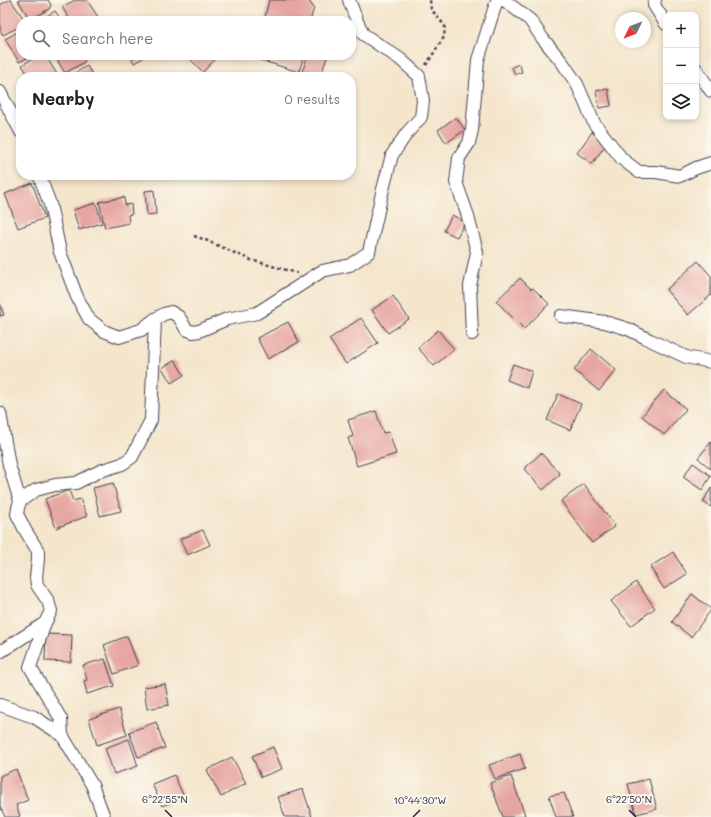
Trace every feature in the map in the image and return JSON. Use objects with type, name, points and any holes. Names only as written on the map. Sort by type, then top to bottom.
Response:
[{"type":"street","points":[[349,0],[355,16]]},
{"type":"street","points":[[472,334],[470,286],[477,252],[456,182],[459,158],[469,143],[472,130],[478,60],[497,0]]},
{"type":"street","points":[[504,0],[530,20],[577,84],[594,122],[622,159],[633,168],[639,172],[656,172],[680,176],[696,168],[711,164]]},
{"type":"street","points":[[655,0],[654,5],[663,19]]},
{"type":"street","points":[[41,180],[50,204],[60,252],[77,297],[89,319],[104,330],[119,337],[141,330],[155,319],[171,312],[179,317],[186,329],[192,332],[199,331],[226,319],[257,313],[322,271],[350,265],[369,252],[392,154],[421,117],[423,101],[419,76],[400,59],[363,34],[356,19]]},
{"type":"street","points":[[699,73],[711,91]]},
{"type":"street","points":[[0,92],[16,122]]},
{"type":"street","points":[[561,316],[605,322],[628,329],[686,357],[711,362]]},
{"type":"street","points":[[20,501],[36,490],[54,485],[76,483],[100,471],[122,464],[132,457],[151,420],[155,319]]},
{"type":"street","points":[[0,413],[9,465],[20,501],[17,514],[38,551],[36,577],[37,585],[48,601],[50,612],[30,667],[61,719],[62,735]]},
{"type":"street","points":[[0,652],[45,623]]},
{"type":"street","points":[[0,705],[34,717],[62,735],[92,785],[104,817]]},
{"type":"path","points":[[419,76],[444,37],[445,26],[431,9],[430,0]]},
{"type":"path","points":[[194,236],[251,260],[312,277]]},
{"type":"building","points":[[11,0],[22,16],[16,16],[16,28],[3,35],[0,30],[0,5]]},
{"type":"building","points":[[18,0],[48,0],[51,5],[49,9],[37,16],[28,16]]},
{"type":"building","points":[[75,0],[87,0],[97,16],[68,16],[62,7]]},
{"type":"building","points":[[269,0],[308,0],[314,8],[312,16],[265,16]]},
{"type":"building","points":[[55,11],[58,16],[46,16]]},
{"type":"building","points":[[16,33],[16,57],[5,39]]},
{"type":"building","points":[[31,60],[48,60],[56,72],[26,72],[22,65]]},
{"type":"building","points":[[57,60],[85,60],[83,63],[64,72]]},
{"type":"building","points":[[132,60],[139,60],[134,63]]},
{"type":"building","points":[[191,60],[214,60],[203,72]]},
{"type":"building","points":[[260,60],[303,60],[299,72]]},
{"type":"building","points":[[306,60],[326,60],[322,72],[302,72]]},
{"type":"building","points":[[519,64],[522,72],[515,75],[512,67]]},
{"type":"building","points":[[87,66],[91,72],[77,72]]},
{"type":"building","points":[[608,89],[611,106],[599,108],[596,91]]},
{"type":"building","points":[[456,117],[465,130],[446,143],[438,130]]},
{"type":"building","points":[[592,132],[607,143],[592,164],[577,153]]},
{"type":"building","points":[[32,183],[45,218],[18,228],[5,194]]},
{"type":"building","points":[[154,190],[156,214],[147,215],[145,191]]},
{"type":"building","points":[[124,197],[125,205],[131,204],[132,214],[128,215],[129,223],[105,228],[99,202]]},
{"type":"building","points":[[96,203],[102,223],[79,230],[73,210]]},
{"type":"building","points":[[452,215],[465,222],[457,237],[444,231]]},
{"type":"building","points":[[698,261],[711,276],[711,295],[688,315],[666,290]]},
{"type":"building","points":[[520,278],[531,289],[533,288],[549,304],[524,329],[496,301]]},
{"type":"building","points":[[393,296],[409,319],[388,333],[372,310]]},
{"type":"building","points":[[0,303],[4,315],[0,316]]},
{"type":"building","points":[[361,318],[378,343],[346,364],[329,339]]},
{"type":"building","points":[[288,322],[299,342],[268,359],[257,338]]},
{"type":"building","points":[[438,330],[454,349],[434,366],[418,348]]},
{"type":"building","points":[[591,349],[616,370],[599,391],[574,370]]},
{"type":"building","points":[[175,360],[184,375],[171,383],[162,368]]},
{"type":"building","points":[[513,364],[532,371],[527,388],[507,380]]},
{"type":"building","points":[[664,390],[686,409],[664,435],[642,416]]},
{"type":"building","points":[[558,394],[581,404],[570,430],[547,420]]},
{"type":"building","points":[[376,411],[383,433],[389,432],[396,454],[357,466],[348,438],[353,436],[348,420]]},
{"type":"building","points":[[711,442],[711,469],[698,458]]},
{"type":"building","points":[[541,453],[560,474],[543,490],[524,469]]},
{"type":"building","points":[[693,463],[711,476],[702,490],[683,477]]},
{"type":"building","points":[[113,483],[121,511],[100,516],[93,488]]},
{"type":"building","points":[[584,484],[615,526],[592,543],[561,501]]},
{"type":"building","points":[[711,488],[711,507],[703,502]]},
{"type":"building","points":[[69,490],[73,501],[80,499],[87,516],[56,528],[45,499]]},
{"type":"building","points":[[203,530],[210,545],[187,555],[180,539]]},
{"type":"building","points":[[673,552],[687,574],[664,589],[650,567]]},
{"type":"building","points":[[636,582],[655,608],[631,626],[611,601]]},
{"type":"building","points":[[692,594],[711,610],[691,637],[672,622]]},
{"type":"building","points":[[46,634],[72,635],[71,662],[45,661]]},
{"type":"building","points":[[127,636],[138,665],[114,674],[104,645]]},
{"type":"building","points":[[105,659],[114,686],[87,694],[84,681],[87,680],[83,665]]},
{"type":"building","points":[[165,684],[169,705],[147,709],[144,687]]},
{"type":"building","points":[[119,709],[127,735],[97,745],[89,719]]},
{"type":"building","points":[[156,722],[165,748],[138,757],[129,732]]},
{"type":"building","points":[[129,739],[138,766],[114,774],[105,748]]},
{"type":"building","points":[[273,747],[282,769],[261,777],[252,756]]},
{"type":"building","points":[[520,754],[525,769],[495,779],[489,765]]},
{"type":"building","points":[[232,757],[246,783],[221,797],[207,770]]},
{"type":"building","points":[[16,769],[28,800],[16,805],[20,816],[5,817],[0,806],[0,776]]},
{"type":"building","points":[[174,775],[184,797],[162,806],[152,784]]},
{"type":"building","points":[[511,776],[525,815],[518,817],[503,817],[490,783]]},
{"type":"building","points":[[649,779],[657,809],[636,814],[628,784]]},
{"type":"building","points":[[303,789],[312,817],[285,817],[278,797]]},
{"type":"building","points":[[564,793],[573,817],[556,817],[549,796]]}]
